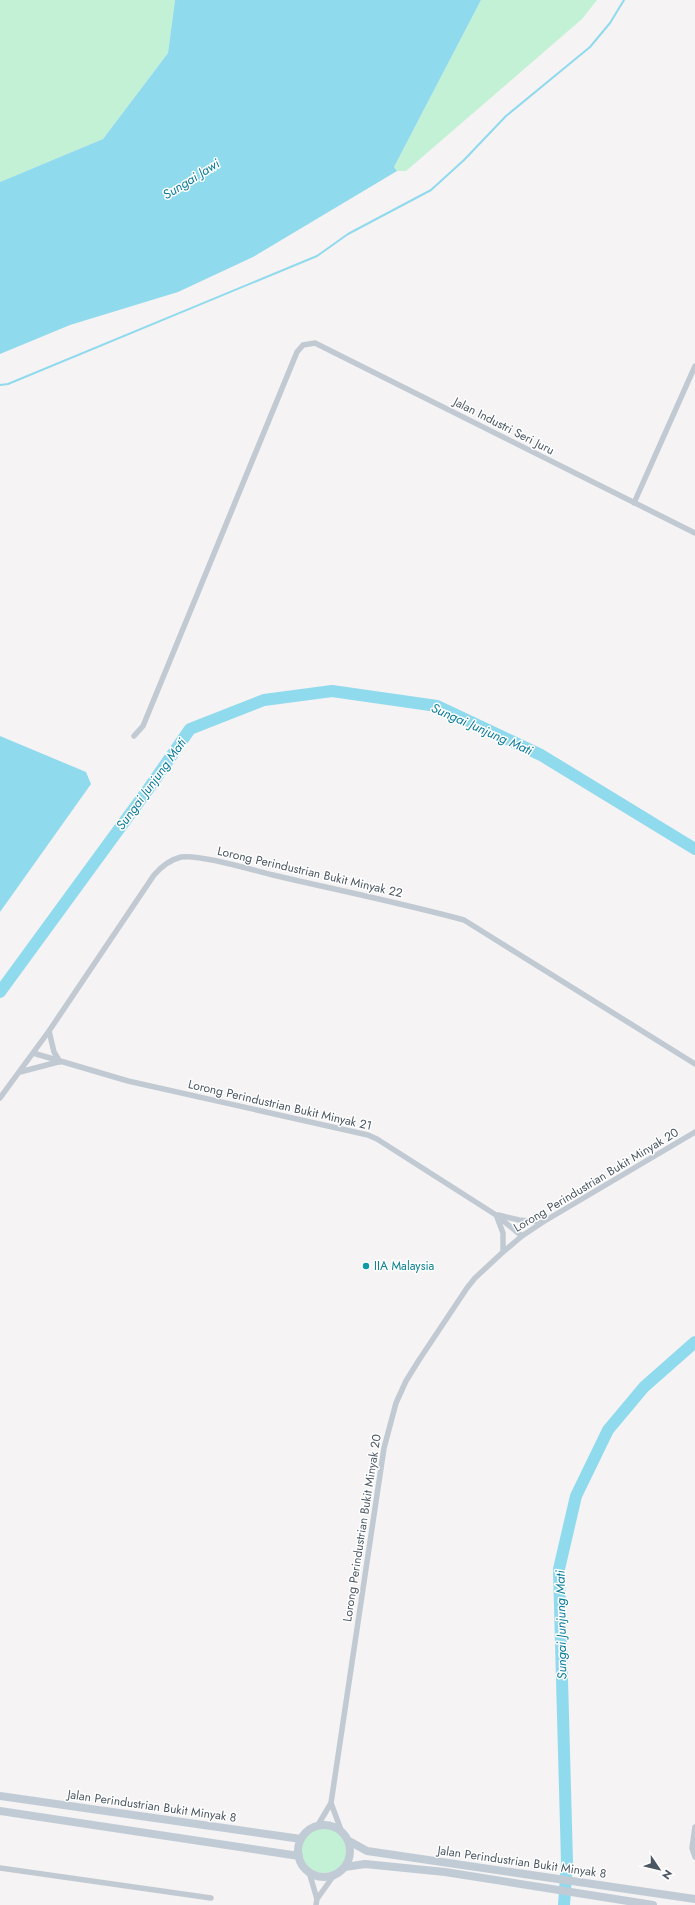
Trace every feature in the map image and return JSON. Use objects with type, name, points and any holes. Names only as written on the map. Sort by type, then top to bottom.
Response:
[{"type":"street","name":"Jalan Industri Seri Juru","points":[[134,736],[143,726],[297,352],[303,345],[315,343],[695,533]]},
{"type":"street","points":[[634,503],[695,366]]},
{"type":"street","name":"Lorong Perindustrian Bukit Minyak 22","points":[[0,1098],[49,1031],[154,875],[170,861],[181,857],[192,857],[424,909],[464,920],[695,1064]]},
{"type":"street","points":[[19,1072],[46,1064],[60,1062],[54,1052],[49,1031]]},
{"type":"street","name":"Lorong Perindustrian Bukit Minyak 21","points":[[33,1053],[60,1062],[141,1084],[377,1139],[496,1215],[522,1236]]},
{"type":"street","name":"Lorong Perindustrian Bukit Minyak 20","points":[[332,1803],[384,1448],[396,1403],[419,1360],[475,1278],[522,1236],[695,1132]]},
{"type":"street","points":[[496,1215],[519,1220],[543,1222]]},
{"type":"street","points":[[496,1215],[503,1233],[503,1252]]},
{"type":"street","name":"Jalan Perindustrian Bukit Minyak 8","points":[[0,1796],[301,1839]]},
{"type":"street","points":[[318,1825],[332,1803]]},
{"type":"street","points":[[317,1902],[334,1875],[345,1867],[350,1855],[349,1841],[341,1830],[332,1803]]},
{"type":"street","points":[[0,1811],[299,1856]]},
{"type":"street","points":[[334,1875],[326,1877],[317,1876],[304,1868],[299,1856],[301,1839],[311,1828],[318,1825],[334,1826],[341,1830]]},
{"type":"street","points":[[695,1827],[692,1848],[695,1857]]},
{"type":"street","name":"Jalan Perindustrian Bukit Minyak 8","points":[[349,1841],[367,1851],[695,1898]]},
{"type":"street","name":"Jalan Perindustrian Bukit Minyak 8","points":[[345,1867],[365,1864],[445,1872],[653,1905]]},
{"type":"street","points":[[0,1868],[211,1898]]},
{"type":"street","points":[[309,1872],[317,1902]]},
{"type":"green space","points":[[0,0],[175,0],[168,53],[103,139],[0,182]]},
{"type":"green space","points":[[481,0],[597,0],[582,19],[406,171],[397,171],[394,167]]},
{"type":"green space","points":[[320,1827],[328,1827],[337,1831],[343,1837],[347,1850],[343,1863],[337,1869],[328,1873],[320,1873],[311,1869],[305,1863],[301,1854],[301,1846],[305,1837],[311,1831]]},
{"type":"water","name":"Sungai Jawi","points":[[175,0],[481,0],[394,167],[397,171],[253,257],[178,292],[70,325],[0,354],[0,182],[103,139],[168,53]]},
{"type":"water","points":[[0,736],[86,772],[91,784],[0,912]]},
{"type":"waterway","points":[[0,385],[8,384],[317,256],[348,234],[431,190],[464,160],[506,116],[590,47],[610,23],[624,0]]},
{"type":"waterway","name":"Sungai Junjung Mati","points":[[0,992],[149,788],[190,729],[264,700],[332,691],[437,706],[541,755],[695,849]]},
{"type":"waterway","name":"Sungai Junjung Mati","points":[[564,1905],[567,1862],[559,1569],[576,1496],[608,1430],[644,1387],[695,1342]]},
{"type":"place","name":"IIA Malaysia","points":[[366,1266]]}]
